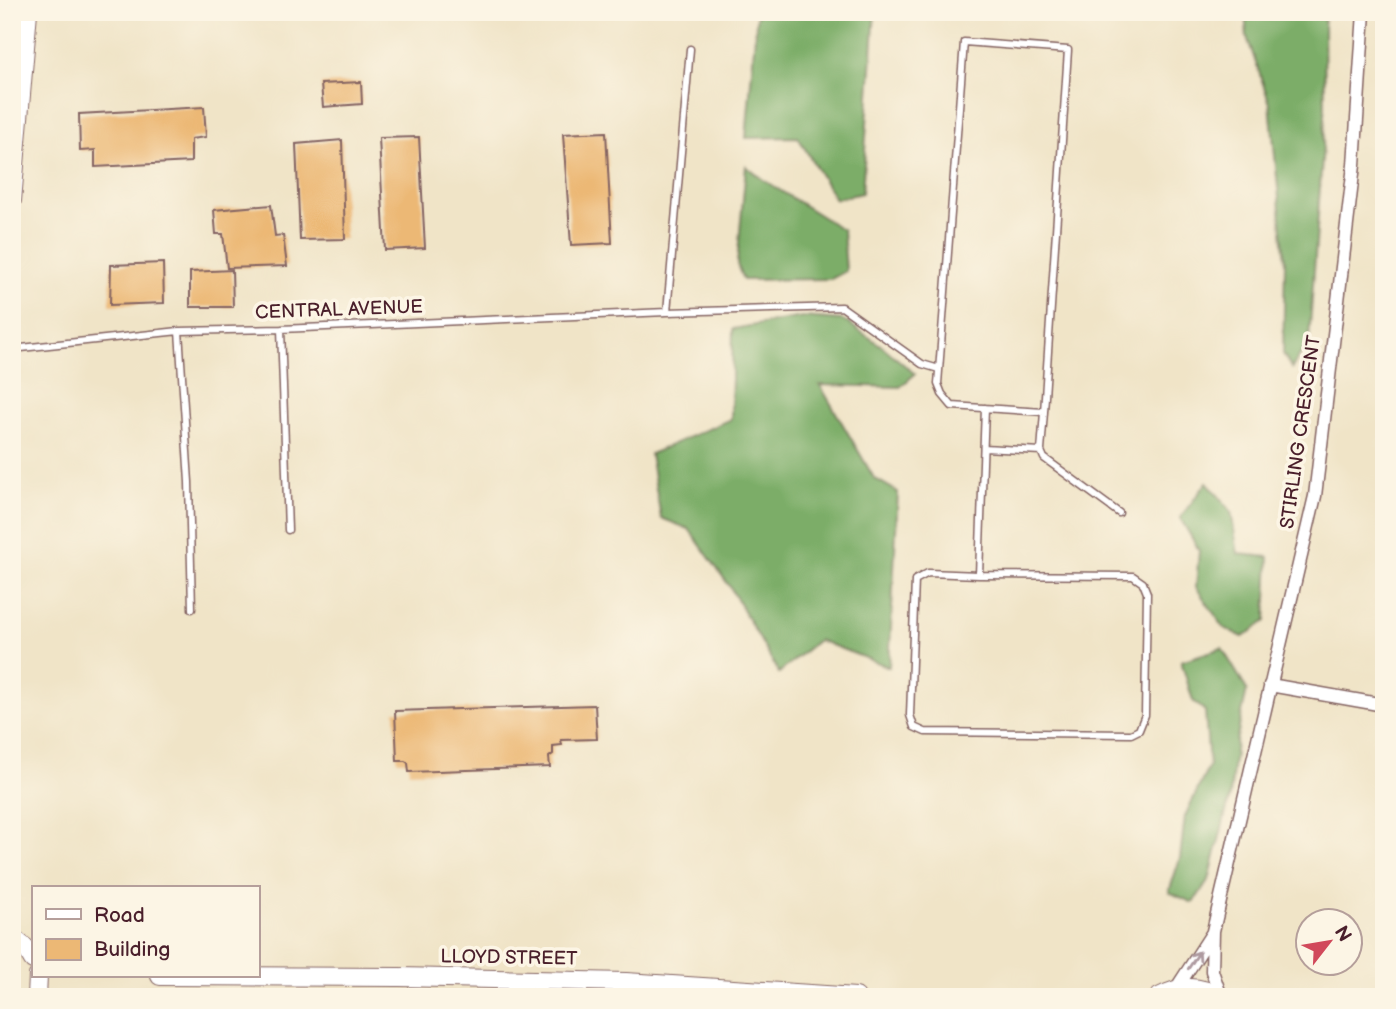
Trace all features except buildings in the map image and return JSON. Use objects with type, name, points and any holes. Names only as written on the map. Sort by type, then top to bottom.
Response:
[{"type":"main road","points":[[12,201],[28,12]]},
{"type":"main road","name":"LLOYD STREET","points":[[259,976],[626,982],[856,997]]},
{"type":"main road","points":[[37,997],[38,978]]},
{"type":"main road","points":[[1165,993],[1201,989],[1219,997]]},
{"type":"street","name":"STIRLING CRESCENT","points":[[1219,997],[1212,971],[1213,932],[1315,495],[1354,165],[1364,12]]},
{"type":"street","points":[[1270,685],[1384,705]]},
{"type":"street","name":"STIRLING CRESCENT","points":[[1165,993],[1213,932]]},
{"type":"lane","points":[[1044,412],[952,405],[942,394],[938,384],[964,42],[1068,50],[1044,412],[1041,451],[1044,458],[1119,513]]},
{"type":"lane","points":[[667,312],[690,49]]},
{"type":"lane","name":"CENTRAL AVENUE","points":[[12,349],[179,331],[842,307],[922,364],[939,369]]},
{"type":"lane","points":[[281,329],[288,530]]},
{"type":"lane","points":[[179,331],[189,482],[192,609]]},
{"type":"lane","points":[[979,575],[985,408]]},
{"type":"lane","points":[[984,447],[1041,451]]},
{"type":"lane","points":[[928,573],[979,575],[1133,576],[1143,583],[1147,593],[1145,715],[1139,730],[1131,734],[925,732],[915,727],[910,715],[915,580],[928,573]]},
{"type":"green space","points":[[757,12],[875,12],[862,193],[835,199],[798,137],[746,138]]},
{"type":"green space","points":[[1245,12],[1326,12],[1325,118],[1309,340],[1292,368],[1283,354],[1285,262],[1270,104],[1247,37]]},
{"type":"green space","points":[[746,166],[843,230],[846,271],[831,279],[743,280],[737,264]]},
{"type":"green space","points":[[802,317],[843,320],[882,346],[915,374],[900,387],[820,385],[874,478],[898,492],[889,667],[818,640],[779,673],[730,587],[689,529],[661,518],[650,454],[731,419],[733,329]]},
{"type":"green space","points":[[1207,482],[1231,511],[1238,554],[1269,557],[1266,621],[1243,637],[1224,628],[1196,587],[1199,550],[1180,518]]},
{"type":"green space","points":[[1222,648],[1247,690],[1236,742],[1230,796],[1209,880],[1193,903],[1169,892],[1180,858],[1185,816],[1209,766],[1205,711],[1193,701],[1181,661]]}]
